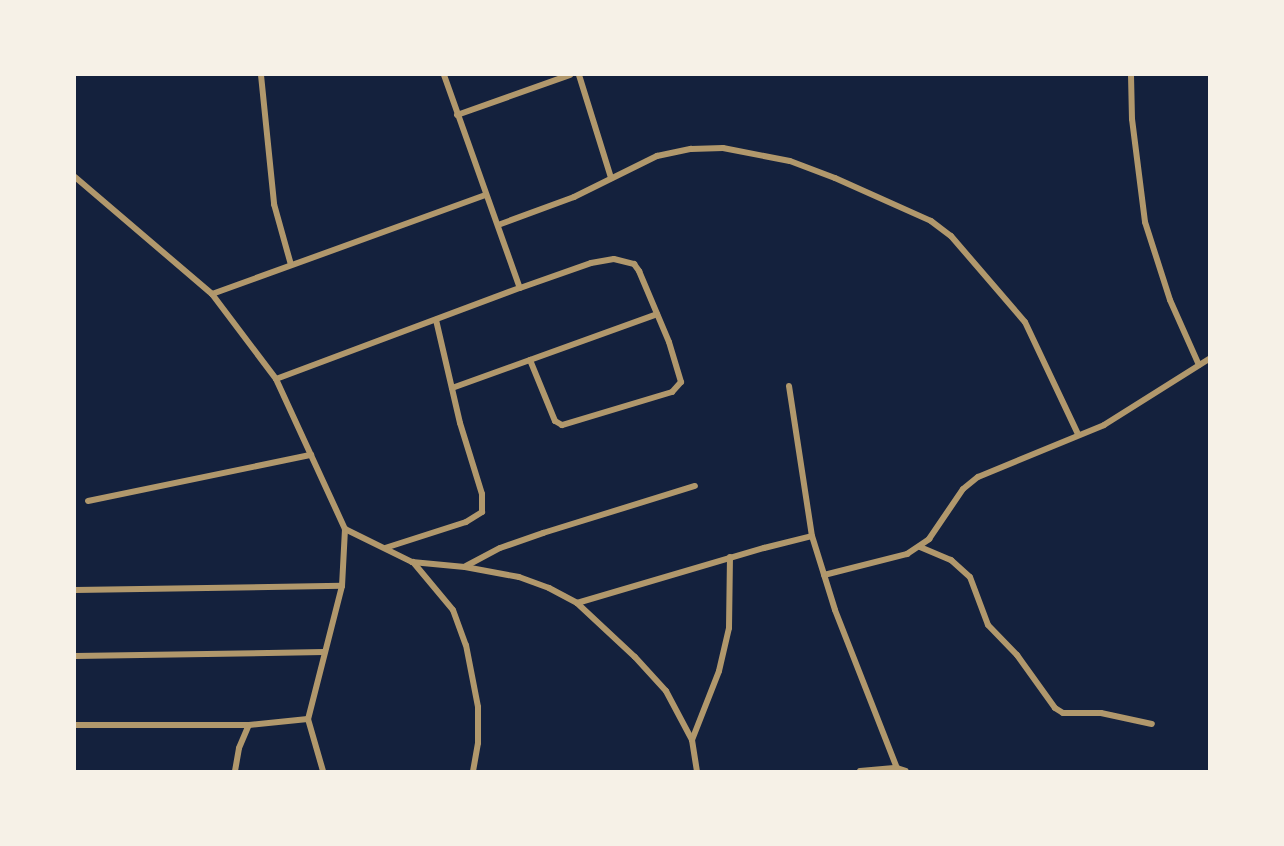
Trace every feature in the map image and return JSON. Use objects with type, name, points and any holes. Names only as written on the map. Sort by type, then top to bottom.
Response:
[{"type":"street","points":[[261,75],[274,204],[291,265]]},
{"type":"street","points":[[444,75],[520,288]]},
{"type":"street","points":[[457,116],[570,75]]},
{"type":"street","points":[[579,75],[611,178]]},
{"type":"street","points":[[1131,75],[1133,129],[1145,222],[1170,300],[1199,365]]},
{"type":"street","points":[[498,225],[574,197],[657,156],[691,150],[723,148],[755,152],[790,161],[835,178],[931,221],[951,236],[1025,322],[1078,434]]},
{"type":"street","points":[[75,177],[212,294],[276,379],[345,529],[342,586],[308,719],[323,771]]},
{"type":"street","points":[[212,294],[485,195]]},
{"type":"street","points":[[276,379],[598,261],[624,261],[634,264],[639,271],[681,378],[679,386],[672,392],[562,425],[555,420],[530,360]]},
{"type":"street","points":[[452,388],[657,314]]},
{"type":"street","points":[[385,548],[466,522],[482,512],[482,494],[452,388],[436,320]]},
{"type":"street","points":[[824,575],[881,562],[907,554],[920,547],[929,539],[963,489],[978,477],[1037,455],[1078,434],[1104,425],[1209,359]]},
{"type":"street","points":[[789,386],[812,536],[834,610],[897,768]]},
{"type":"street","points":[[88,501],[311,455]]},
{"type":"street","points":[[465,567],[500,548],[695,486]]},
{"type":"street","points":[[345,529],[412,562],[465,567],[519,577],[549,588],[577,603],[628,650],[666,691],[692,740],[697,771]]},
{"type":"street","points":[[577,603],[812,536]]},
{"type":"street","points":[[920,547],[951,560],[970,577],[988,625],[1017,655],[1055,708],[1064,713],[1101,713],[1152,724]]},
{"type":"street","points":[[692,740],[719,671],[729,628],[730,558]]},
{"type":"street","points":[[412,562],[453,610],[466,645],[478,707],[478,743],[473,771]]},
{"type":"street","points":[[75,590],[342,586]]},
{"type":"street","points":[[75,656],[324,652]]},
{"type":"street","points":[[75,725],[249,725],[308,719]]},
{"type":"street","points":[[235,771],[239,748],[249,725]]},
{"type":"street","points":[[860,771],[897,768],[906,771]]}]
